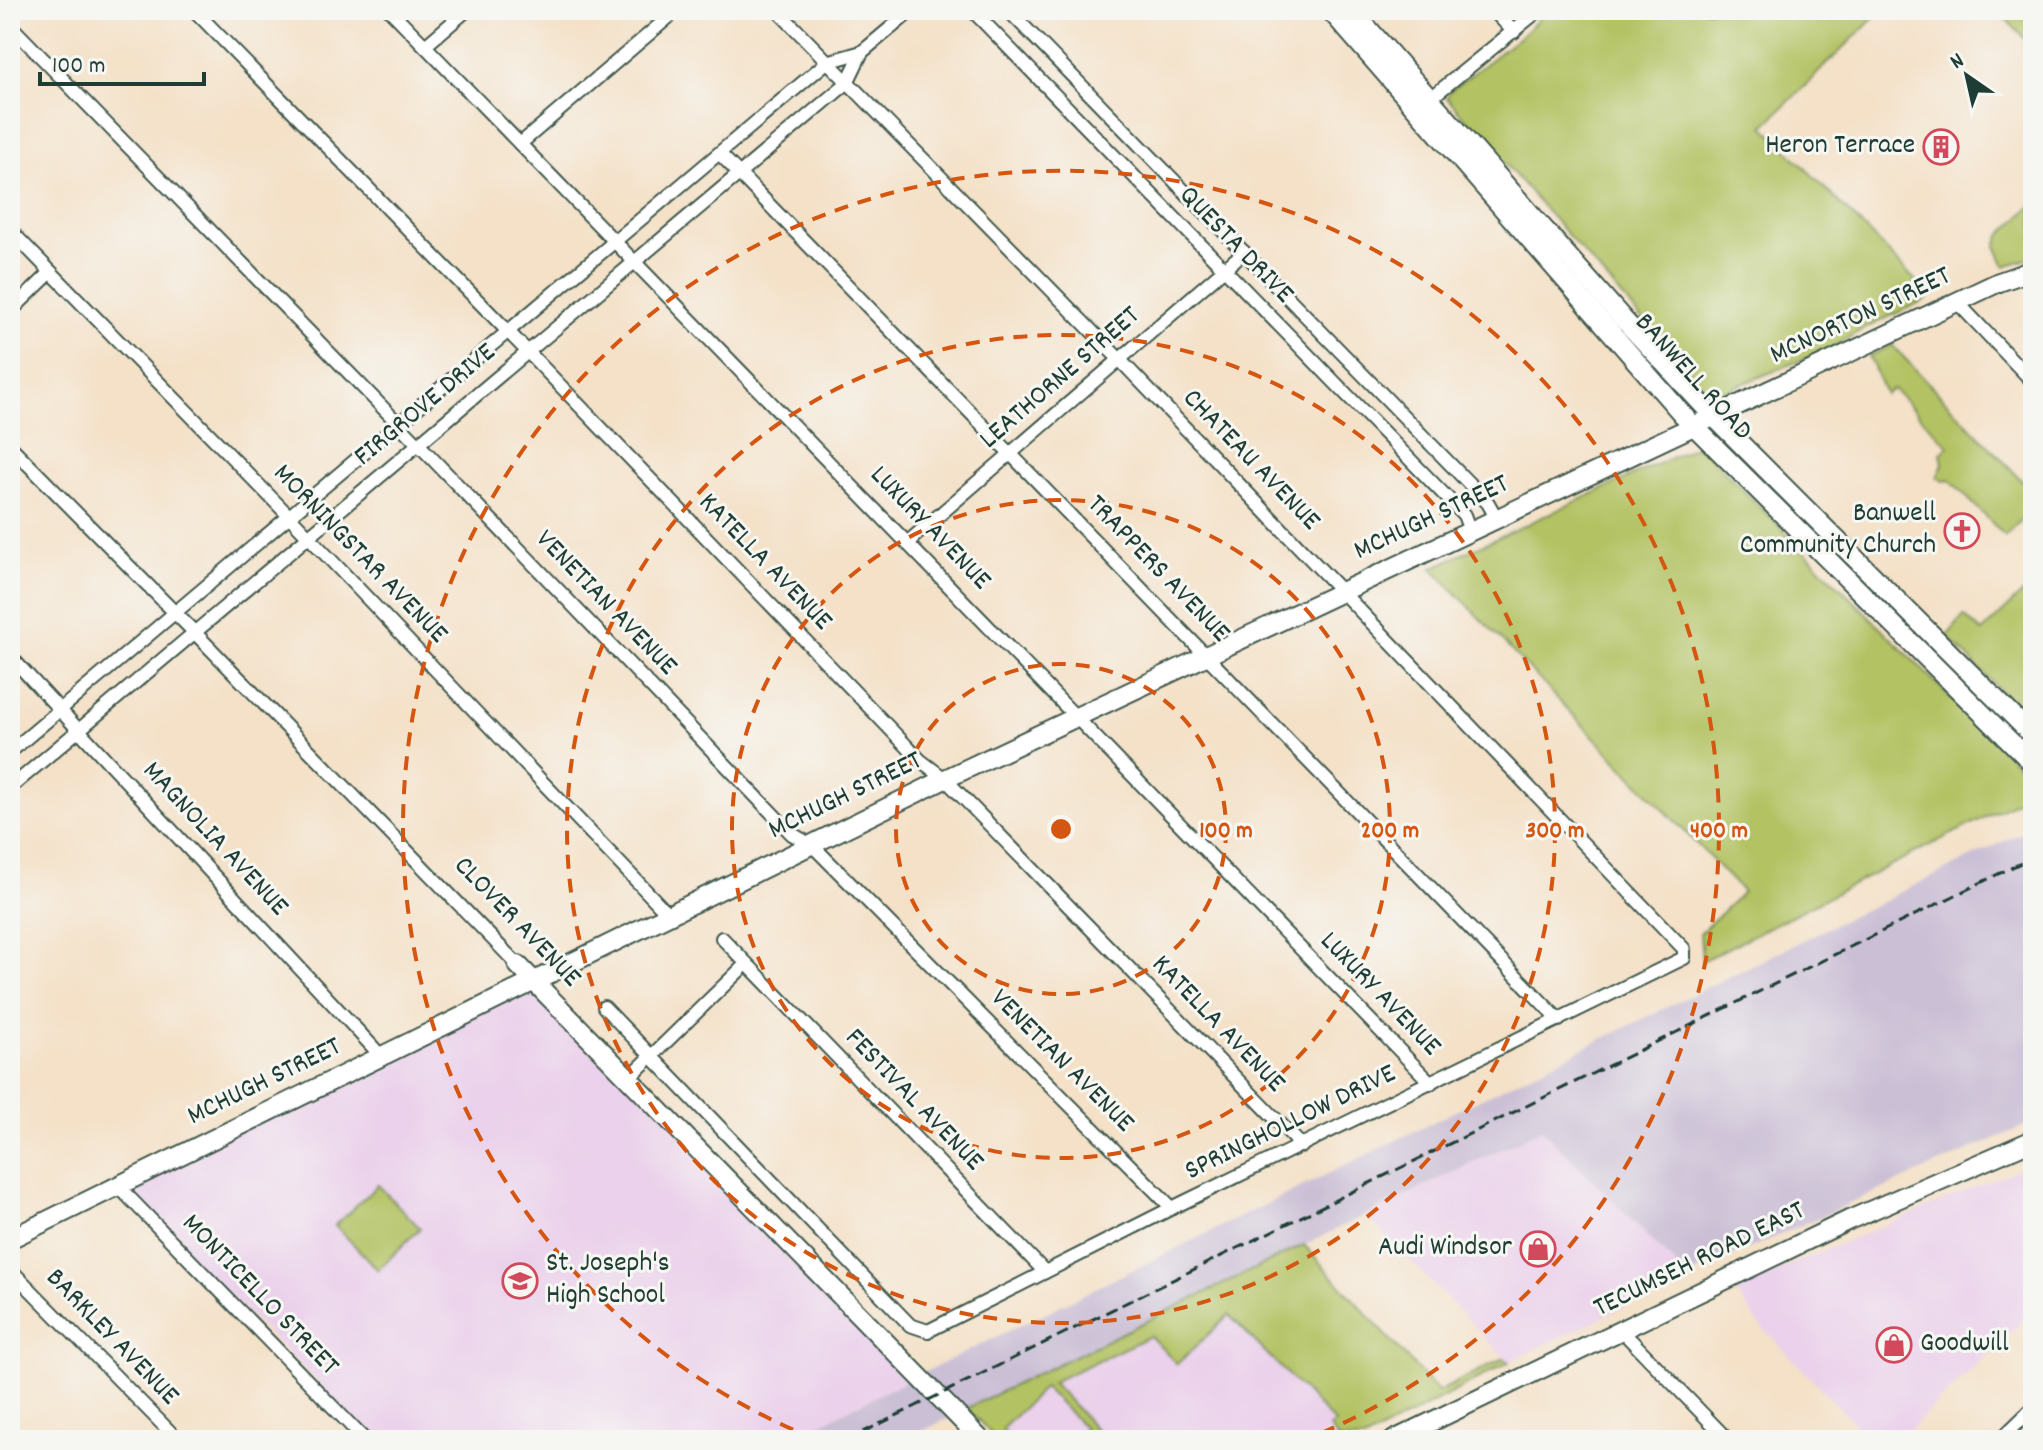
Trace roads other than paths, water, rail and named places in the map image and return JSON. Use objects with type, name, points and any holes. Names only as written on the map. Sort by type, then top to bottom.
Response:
[{"type":"main road","name":"BANWELL ROAD","points":[[1330,10],[1424,103],[1713,416],[2033,736]]},
{"type":"main road","name":"BANWELL ROAD","points":[[1352,10],[1424,103],[1694,426],[2033,764]]},
{"type":"main road","name":"MCNORTON STREET","points":[[1713,416],[1999,282],[2033,270]]},
{"type":"main road","name":"MCHUGH STREET","points":[[10,1239],[945,779],[1713,416]]},
{"type":"main road","name":"CLOVER AVENUE","points":[[518,965],[981,1440]]},
{"type":"main road","name":"TECUMSEH ROAD EAST","points":[[1394,1440],[1849,1220],[2033,1140]]},
{"type":"street","name":"KATELLA AVENUE","points":[[194,10],[920,760],[945,779],[1302,1146]]},
{"type":"street","name":"LUXURY AVENUE","points":[[390,10],[1431,1083]]},
{"type":"street","points":[[425,46],[467,10]]},
{"type":"street","points":[[520,144],[677,10]]},
{"type":"street","name":"CHATEAU AVENUE","points":[[777,10],[1120,360],[1684,949]]},
{"type":"street","name":"FIRGROVE DRIVE","points":[[10,752],[827,62],[862,52],[912,10]]},
{"type":"street","name":"QUESTA DRIVE","points":[[972,10],[1464,515],[1470,531]]},
{"type":"street","name":"QUESTA DRIVE","points":[[1008,10],[1488,503],[1497,519]]},
{"type":"street","points":[[1493,10],[1514,32]]},
{"type":"street","points":[[1424,103],[1539,10]]},
{"type":"street","name":"VENETIAN AVENUE","points":[[10,25],[418,443],[792,834],[813,846],[1172,1208]]},
{"type":"street","name":"FIRGROVE DRIVE","points":[[10,788],[847,83],[862,52]]},
{"type":"street","points":[[1085,128],[1105,110]]},
{"type":"street","name":"TRAPPERS AVENUE","points":[[720,154],[1559,1020]]},
{"type":"street","name":"MORNINGSTAR AVENUE","points":[[10,230],[289,516],[669,915]]},
{"type":"street","name":"LEATHORNE STREET","points":[[908,542],[1244,252]]},
{"type":"street","points":[[10,312],[51,272]]},
{"type":"street","points":[[1957,302],[2033,382]]},
{"type":"street","points":[[1350,398],[1369,381]]},
{"type":"street","name":"CLOVER AVENUE","points":[[10,446],[518,965]]},
{"type":"street","name":"MAGNOLIA AVENUE","points":[[10,656],[382,1057]]},
{"type":"street","name":"FESTIVAL AVENUE","points":[[722,938],[1045,1272]]},
{"type":"street","name":"SPRINGHOLLOW DRIVE","points":[[910,1325],[928,1331],[1684,958],[1684,949]]},
{"type":"street","points":[[628,1079],[746,964]]},
{"type":"street","name":"CLOVER AVENUE","points":[[604,1007],[910,1325]]},
{"type":"street","name":"MONTICELLO STREET","points":[[118,1186],[365,1440]]},
{"type":"street","name":"BARKLEY AVENUE","points":[[10,1269],[178,1440]]},
{"type":"street","points":[[1621,1330],[1728,1440]]},
{"type":"street","points":[[2000,1440],[2033,1408]]},
{"type":"railway","points":[[847,1440],[2033,857]]},
{"type":"place","name":"Heron Terrace","points":[[1941,147]]},
{"type":"place","name":"Banwell Community Church","points":[[1962,531]]},
{"type":"place","name":"Audi Windsor","points":[[1538,1249]]},
{"type":"place","name":"St. Joseph's High School","points":[[520,1281]]},
{"type":"place","name":"Goodwill","points":[[1894,1345]]}]
